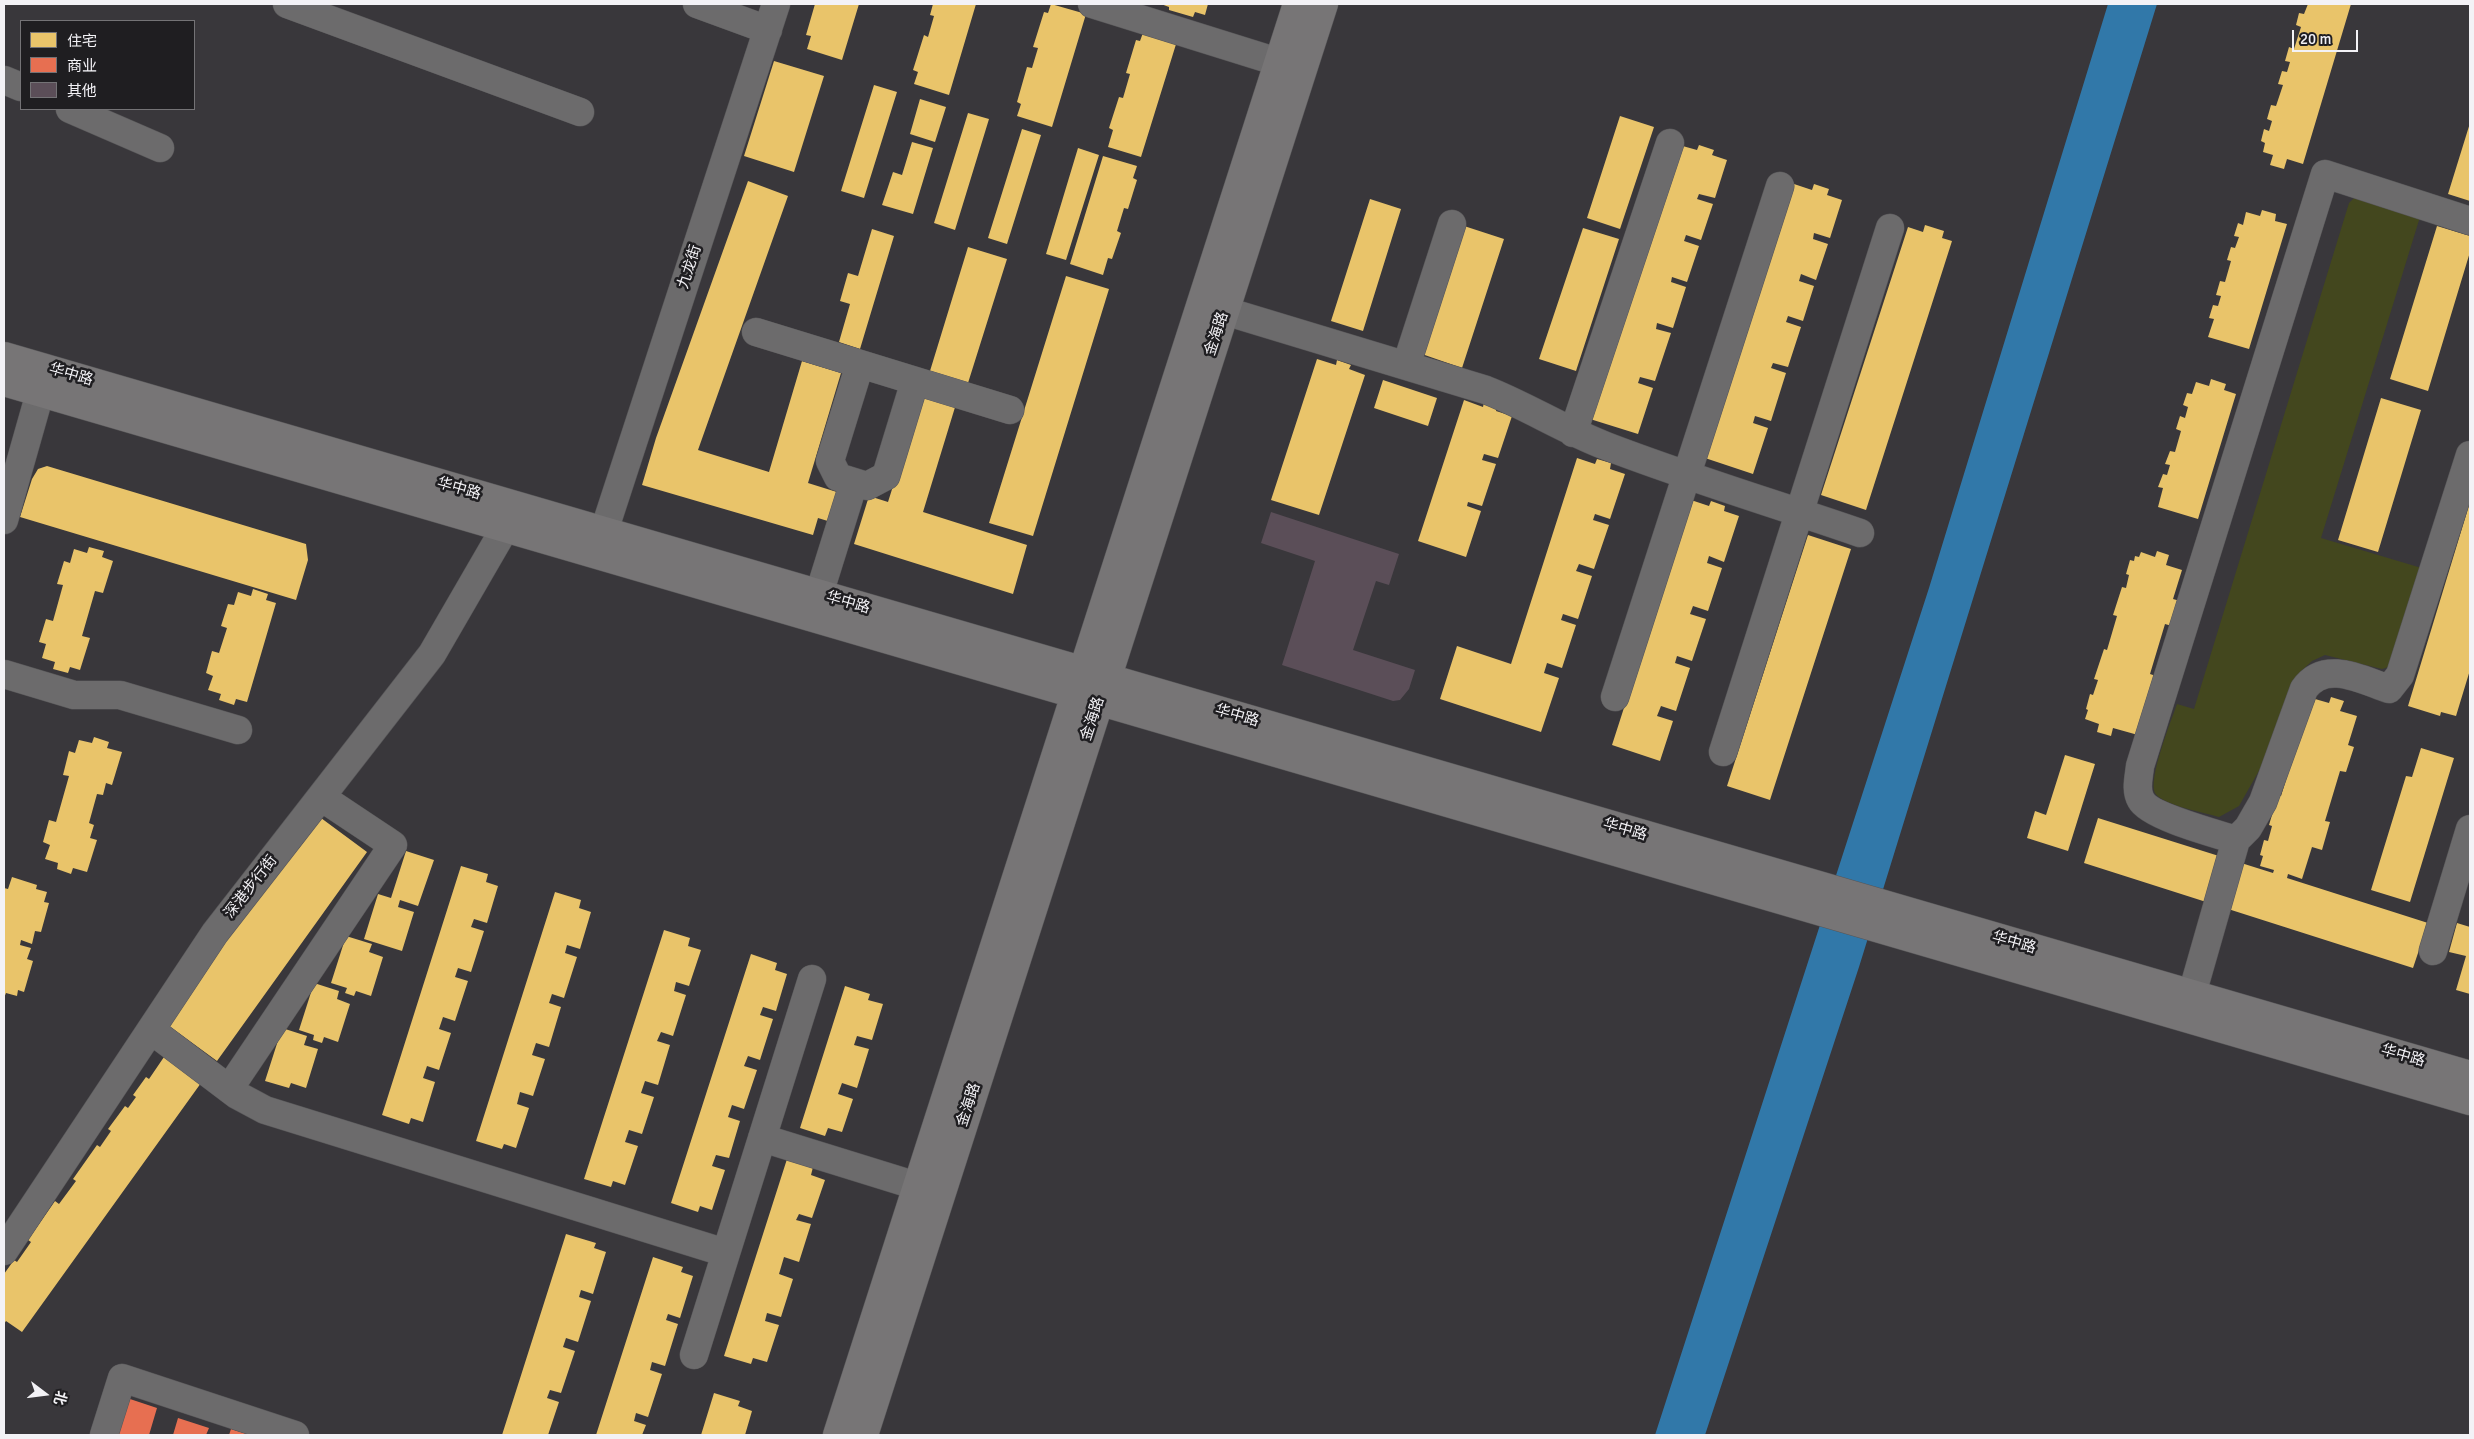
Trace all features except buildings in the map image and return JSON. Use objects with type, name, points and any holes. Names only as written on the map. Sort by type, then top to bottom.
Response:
[{"type":"main road","name":"金海路","points":[[864,1435],[1297,4]]},
{"type":"main road","name":"金海路","points":[[837,1435],[917,1186],[1091,687],[1225,311],[1324,4]]},
{"type":"main road","name":"华中路","points":[[4,356],[819,594],[1091,687],[2470,1101]]},
{"type":"main road","name":"华中路","points":[[4,382],[504,528],[1091,687],[2192,994],[2470,1075]]},
{"type":"street","points":[[287,4],[580,112]]},
{"type":"street","points":[[697,4],[768,30]]},
{"type":"street","name":"九龙街","points":[[604,531],[776,4]]},
{"type":"street","points":[[1092,4],[1278,62]]},
{"type":"street","points":[[4,80],[20,88]]},
{"type":"street","points":[[72,110],[160,148]]},
{"type":"street","points":[[1573,433],[1670,142]]},
{"type":"street","points":[[2236,840],[2156,813],[2141,803],[2138,793],[2140,766],[2325,174],[2470,221]]},
{"type":"street","points":[[1615,697],[1780,186]]},
{"type":"street","points":[[1406,366],[1452,224]]},
{"type":"street","points":[[1723,752],[1890,228]]},
{"type":"street","points":[[1225,311],[1514,401],[1573,433],[1860,532]]},
{"type":"street","points":[[756,332],[1010,410]]},
{"type":"street","points":[[860,364],[830,461],[838,477],[867,486],[886,476],[914,381]]},
{"type":"street","points":[[4,520],[40,393]]},
{"type":"street","points":[[2192,994],[2236,840],[2248,828],[2263,802],[2301,698],[2310,680],[2329,672],[2389,689],[2400,675],[2470,455]]},
{"type":"street","points":[[819,594],[854,482]]},
{"type":"street","name":"深港步行街","points":[[4,1251],[215,933],[432,654],[504,528]]},
{"type":"street","points":[[4,674],[74,695],[120,695],[238,730]]},
{"type":"street","points":[[229,1089],[393,845],[321,797]]},
{"type":"street","points":[[2433,951],[2470,829]]},
{"type":"street","points":[[694,1355],[812,979]]},
{"type":"street","points":[[151,1030],[229,1089],[264,1110],[726,1253]]},
{"type":"street","points":[[762,1138],[917,1186]]},
{"type":"street","points":[[104,1435],[122,1378],[295,1435]]},
{"type":"green space","points":[[2354,198],[2420,217],[2321,538],[2425,569],[2389,667],[2382,669],[2325,655],[2312,661],[2300,672],[2265,760],[2239,806],[2219,817],[2175,805],[2159,797],[2155,793],[2154,786],[2157,763],[2177,704],[2194,709],[2349,203]]},
{"type":"water","points":[[2108,4],[2157,4],[1859,967],[1705,1435],[1655,1435],[1929,588]]}]
